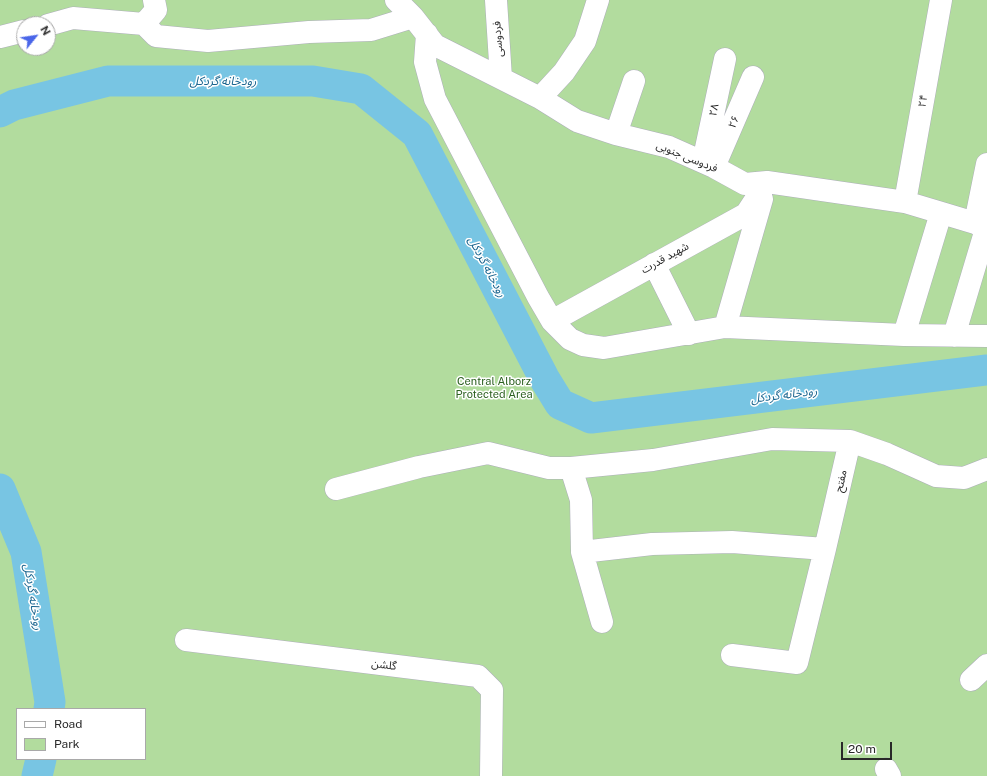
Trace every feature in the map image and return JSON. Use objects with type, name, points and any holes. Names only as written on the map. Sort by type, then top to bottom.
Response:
[{"type":"street","points":[[144,24],[156,10],[154,0]]},
{"type":"street","name":"فردوسی جنوبی","points":[[396,0],[413,17],[435,44],[540,98],[577,121],[616,134],[669,147],[709,164],[745,184],[767,182],[905,202],[982,227]]},
{"type":"street","name":"فردوسی","points":[[496,0],[501,78]]},
{"type":"street","points":[[540,98],[564,72],[585,41],[598,0]]},
{"type":"street","name":"۲۴","points":[[905,202],[941,0]]},
{"type":"street","points":[[56,23],[73,18],[144,24],[156,36],[208,41],[309,32],[371,30],[413,17]]},
{"type":"street","points":[[0,37],[16,33]]},
{"type":"street","points":[[427,34],[425,62],[435,99],[552,321],[570,339],[583,345],[604,348],[725,327],[904,335],[987,336]]},
{"type":"street","name":"۲۸","points":[[709,164],[725,58]]},
{"type":"street","name":"۲۶","points":[[709,164],[753,77]]},
{"type":"street","points":[[616,134],[634,81]]},
{"type":"street","points":[[954,336],[982,227],[987,164]]},
{"type":"street","points":[[725,327],[767,182]]},
{"type":"street","name":"شهید قدرت","points":[[552,321],[746,214],[767,182]]},
{"type":"street","points":[[904,335],[941,213]]},
{"type":"street","points":[[654,264],[689,334]]},
{"type":"street","points":[[336,489],[419,467],[488,453],[549,468],[571,468],[653,460],[772,439],[850,440],[887,454],[936,476],[964,478],[987,469]]},
{"type":"street","name":"مفتح","points":[[732,655],[797,663],[850,440]]},
{"type":"street","points":[[571,468],[581,500],[582,552],[602,622]]},
{"type":"street","points":[[582,552],[652,544],[732,542],[825,549]]},
{"type":"street","name":"گلشن","points":[[186,640],[478,676],[492,690],[491,776]]},
{"type":"street","points":[[970,680],[987,665]]},
{"type":"green space","name":"Central Alborz Protected Area","points":[[0,0],[987,0],[987,776],[0,776]]},
{"type":"waterway","name":"رودخانه گردکل","points":[[0,112],[14,105],[108,81],[313,81],[361,89],[417,134],[544,378],[560,404],[591,418],[987,370]]},
{"type":"waterway","name":"رودخانه گردکل","points":[[0,489],[26,552],[50,702],[49,708]]},
{"type":"waterway","name":"رودخانه گردکل","points":[[37,776],[41,760]]}]
